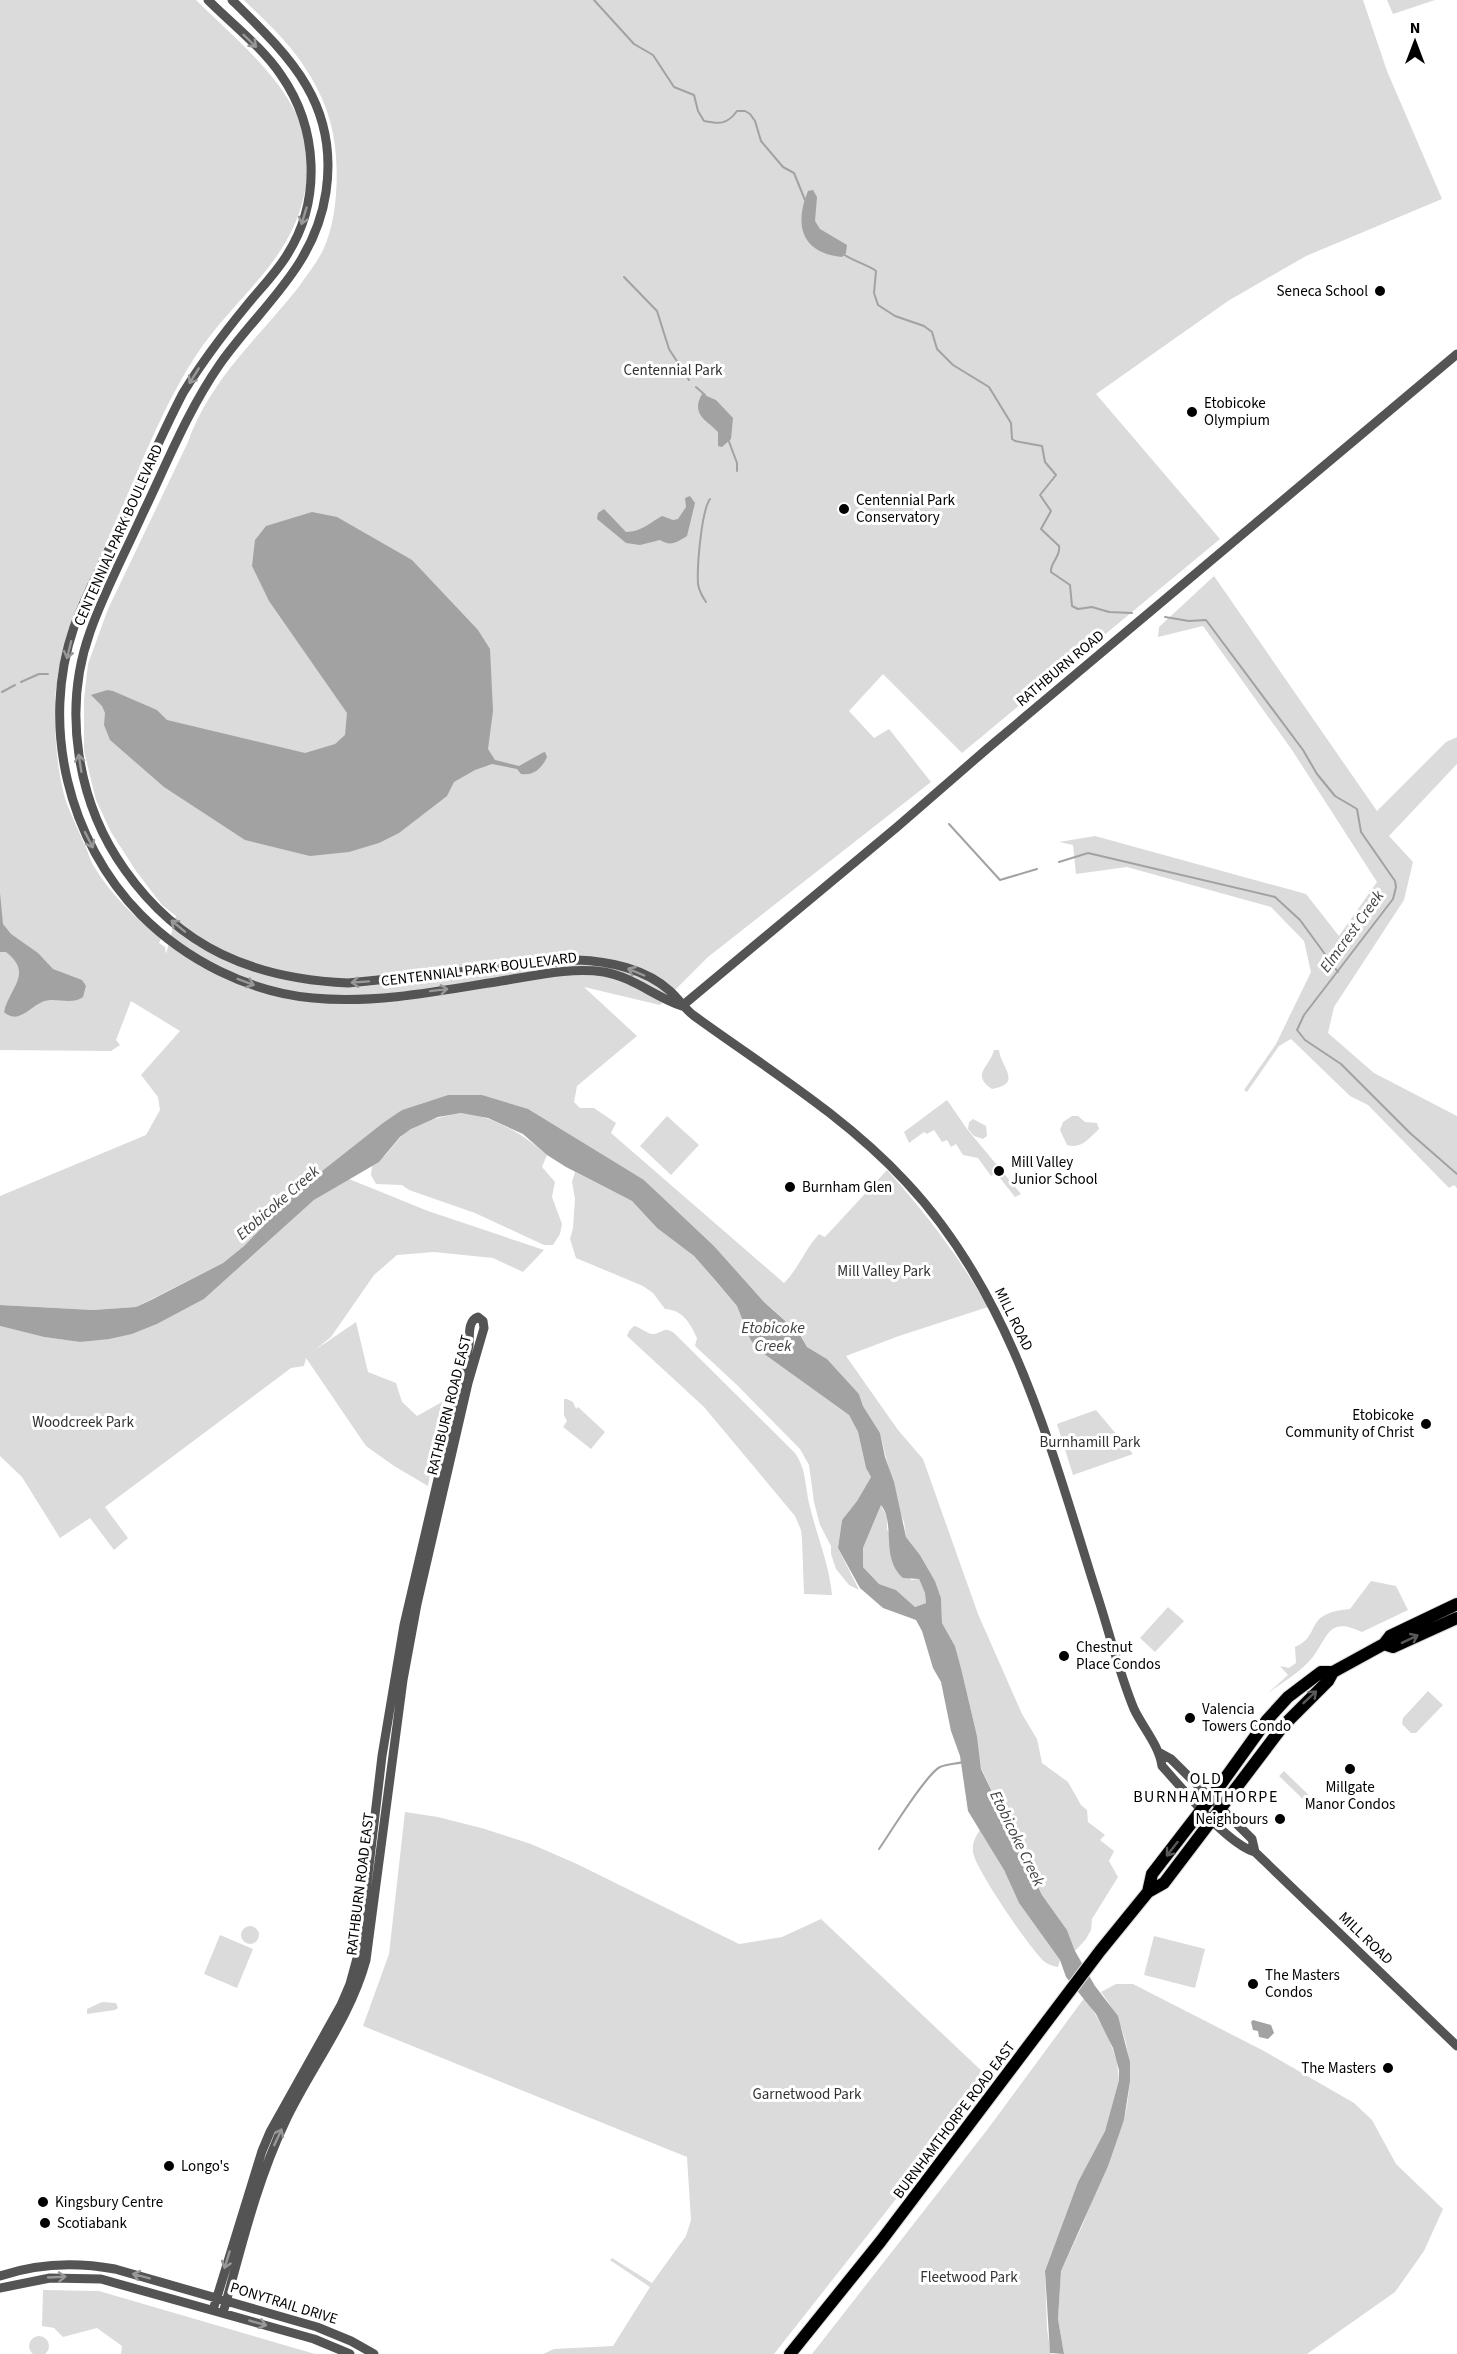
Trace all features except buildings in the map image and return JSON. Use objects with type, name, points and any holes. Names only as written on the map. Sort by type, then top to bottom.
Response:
[{"type":"main road","points":[[1144,1897],[1152,1874],[1203,1809],[1267,1720],[1288,1697],[1321,1672],[1333,1672],[1384,1644],[1390,1636],[1457,1605]]},
{"type":"main road","points":[[1384,1644],[1393,1647],[1457,1618]]},
{"type":"main road","points":[[1144,1897],[1164,1883],[1283,1726],[1328,1681],[1333,1672]]},
{"type":"main road","name":"BURNHAMTHORPE ROAD EAST","points":[[790,2354],[881,2241],[1100,1951],[1144,1897]]},
{"type":"street","name":"CENTENNIAL PARK BOULEVARD","points":[[208,0],[273,65],[296,99],[309,142],[311,172],[309,195],[299,232],[287,255],[204,359],[183,393],[74,629],[66,663],[60,717],[67,781],[84,832],[118,889],[152,926],[194,957],[225,974],[262,988],[310,998],[348,999],[409,994],[585,970],[622,977],[682,1006]]},
{"type":"street","name":"CENTENNIAL PARK BOULEVARD","points":[[232,0],[287,55],[312,95],[321,120],[328,156],[325,198],[314,237],[299,266],[221,362],[196,403],[89,634],[79,679],[76,720],[83,777],[98,824],[132,880],[164,915],[202,943],[231,959],[268,973],[313,981],[348,983],[590,960],[626,967],[644,975],[670,991],[682,1006]]},
{"type":"street","name":"RATHBURN ROAD","points":[[682,1006],[1457,354]]},
{"type":"street","name":"MILL ROAD","points":[[682,1006],[860,1138],[919,1197],[969,1264],[1007,1333],[1029,1387],[1133,1707],[1160,1753],[1162,1766],[1213,1820],[1245,1849],[1255,1852],[1457,2046]]},
{"type":"street","name":"RATHBURN ROAD EAST","points":[[213,2310],[251,2183],[266,2142],[341,2005],[350,1984],[359,1951],[382,1756],[404,1625],[469,1346],[470,1324],[478,1317],[483,1321],[484,1328],[476,1348],[465,1394],[417,1604],[403,1680],[366,1960],[351,2004],[269,2155],[224,2313]]},
{"type":"street","name":"MILL ROAD","points":[[1160,1753],[1171,1759],[1252,1839],[1255,1852]]},
{"type":"street","points":[[0,2276],[50,2265],[92,2265],[116,2269],[216,2297]]},
{"type":"street","name":"PONYTRAIL DRIVE","points":[[0,2288],[41,2279],[87,2277],[124,2284],[314,2339],[350,2354]]},
{"type":"street","name":"PONYTRAIL DRIVE","points":[[216,2297],[317,2327],[375,2354]]},
{"type":"green space","name":"Centennial Park","points":[[0,0],[196,0],[251,53],[269,74],[298,117],[306,140],[308,165],[304,195],[296,221],[270,266],[201,348],[177,387],[156,429],[83,595],[68,637],[57,680],[56,743],[60,776],[69,809],[92,862],[102,878],[125,906],[161,939],[159,943],[165,947],[166,954],[176,916],[162,905],[136,871],[111,832],[96,800],[84,751],[84,699],[88,664],[108,609],[197,420],[236,360],[315,265],[328,237],[335,205],[337,171],[334,139],[327,111],[318,90],[294,52],[244,0],[1363,0],[1387,71],[1442,199],[1306,256],[1228,301],[1096,394],[1220,539],[962,753],[883,674],[849,711],[874,738],[889,729],[931,782],[708,957],[660,1005],[584,987],[637,1036],[577,1086],[574,1102],[580,1108],[594,1108],[616,1123],[611,1133],[784,1283],[819,1234],[825,1237],[887,1170],[941,1236],[988,1307],[846,1356],[898,1430],[923,1459],[978,1614],[1022,1714],[1037,1739],[1042,1763],[1068,1782],[1081,1805],[1087,1810],[1088,1822],[1105,1835],[1100,1840],[1114,1851],[1109,1861],[1118,1877],[1092,1919],[1091,1930],[1086,1939],[1075,1951],[1067,1930],[1042,1895],[981,1768],[977,1736],[961,1668],[955,1646],[942,1623],[941,1598],[935,1581],[906,1537],[880,1433],[863,1406],[859,1394],[827,1359],[807,1347],[799,1332],[765,1303],[714,1246],[644,1180],[503,1103],[482,1095],[448,1095],[402,1110],[298,1190],[244,1246],[223,1263],[136,1307],[93,1310],[0,1305],[0,1196],[146,1135],[160,1110],[158,1097],[141,1075],[180,1031],[131,1001],[116,1040],[120,1045],[111,1051],[0,1050]]},
{"type":"green space","points":[[1387,0],[1435,0],[1393,14]]},
{"type":"green space","points":[[1214,576],[1377,811],[1446,742],[1457,737],[1457,764],[1389,836],[1413,862],[1404,900],[1334,1007],[1328,1033],[1374,1073],[1457,1116],[1457,1188],[1454,1185],[1449,1188],[1368,1105],[1350,1096],[1291,1039],[1279,1046],[1247,1092],[1244,1090],[1276,1044],[1311,972],[1304,941],[1271,907],[1127,867],[1076,874],[1073,845],[1059,842],[1095,836],[1306,894],[1339,936],[1377,882],[1292,750],[1203,626],[1158,637],[1159,627]]},
{"type":"green space","points":[[994,1050],[999,1050],[1009,1079],[1002,1087],[992,1089],[982,1079],[982,1075]]},
{"type":"green space","points":[[947,1100],[967,1129],[1021,1194],[1015,1197],[996,1173],[991,1176],[978,1158],[963,1155],[956,1144],[951,1147],[947,1140],[942,1142],[934,1130],[927,1134],[924,1132],[909,1143],[904,1132]]},
{"type":"green space","points":[[461,1113],[497,1122],[528,1140],[547,1155],[542,1167],[555,1182],[552,1197],[562,1224],[560,1234],[553,1245],[544,1245],[475,1213],[409,1190],[402,1185],[376,1184],[371,1175],[372,1166],[405,1133],[428,1121]]},
{"type":"green space","points":[[667,1116],[699,1145],[671,1175],[640,1146]]},
{"type":"green space","points":[[1072,1116],[1078,1116],[1085,1122],[1097,1123],[1099,1129],[1077,1146],[1067,1145],[1060,1130],[1063,1122]]},
{"type":"green space","points":[[973,1119],[986,1126],[987,1136],[983,1139],[974,1136],[968,1129],[969,1122]]},
{"type":"green space","points":[[575,1172],[632,1201],[657,1228],[694,1256],[737,1306],[750,1339],[757,1349],[849,1415],[858,1432],[866,1468],[871,1477],[857,1501],[842,1520],[838,1548],[859,1590],[849,1585],[836,1569],[831,1546],[820,1525],[814,1502],[809,1465],[800,1449],[695,1346],[697,1338],[689,1322],[681,1315],[665,1309],[653,1293],[643,1286],[576,1258],[570,1239],[575,1199],[572,1182]]},
{"type":"green space","name":"Woodcreek Park","points":[[349,1179],[428,1211],[544,1250],[523,1272],[493,1258],[434,1252],[397,1255],[374,1275],[331,1337],[315,1350],[356,1322],[368,1372],[396,1383],[402,1402],[417,1416],[442,1402],[428,1486],[366,1446],[306,1358],[304,1366],[291,1368],[105,1507],[128,1538],[114,1550],[90,1518],[60,1538],[22,1477],[0,1456],[0,1326],[44,1337],[80,1342],[132,1334],[157,1324],[204,1299],[314,1200]]},
{"type":"green space","points":[[634,1326],[652,1334],[666,1330],[674,1333],[795,1453],[803,1471],[832,1595],[804,1594],[801,1530],[795,1516],[704,1407],[627,1336]]},
{"type":"green space","points":[[564,1399],[573,1402],[576,1409],[578,1407],[605,1432],[591,1449],[563,1427],[567,1421],[564,1415]]},
{"type":"green space","name":"Burnhamill Park","points":[[1096,1410],[1133,1454],[1073,1475],[1057,1424]]},
{"type":"green space","points":[[881,1505],[887,1517],[887,1529],[911,1580],[919,1579],[925,1593],[926,1603],[915,1607],[896,1590],[879,1584],[863,1567],[863,1548]]},
{"type":"green space","points":[[1371,1581],[1396,1586],[1408,1610],[1362,1632],[1342,1626],[1336,1627],[1326,1636],[1312,1658],[1297,1673],[1267,1694],[1288,1675],[1280,1666],[1289,1668],[1296,1663],[1295,1647],[1309,1637],[1319,1620],[1335,1611],[1350,1609]]},
{"type":"green space","points":[[1168,1607],[1184,1621],[1155,1652],[1140,1638]]},
{"type":"green space","points":[[1428,1691],[1443,1705],[1416,1733],[1411,1733],[1402,1724],[1403,1718]]},
{"type":"green space","points":[[1284,1771],[1315,1801],[1310,1806],[1279,1776]]},
{"type":"green space","name":"Garnetwood Park","points":[[405,1812],[438,1817],[531,1844],[577,1864],[739,1944],[782,1937],[821,1919],[986,2075],[911,2180],[774,2354],[543,2354],[554,2349],[613,2346],[650,2287],[610,2260],[612,2258],[652,2283],[686,2236],[691,2220],[687,2157],[363,2026],[389,1954]]},
{"type":"green space","points":[[980,1830],[1004,1870],[1019,1903],[1060,1960],[1058,1967],[1047,1963],[1028,1943],[983,1874],[973,1852],[974,1841]]},
{"type":"green space","points":[[250,1926],[256,1929],[259,1935],[256,1941],[250,1944],[244,1941],[241,1935],[244,1929]]},
{"type":"green space","points":[[220,1935],[253,1949],[237,1988],[204,1974]]},
{"type":"green space","points":[[1154,1936],[1205,1949],[1195,1988],[1144,1975]]},
{"type":"green space","points":[[1116,1984],[1133,1984],[1264,2051],[1354,2103],[1372,2120],[1396,2164],[1443,2209],[1424,2251],[1395,2292],[1307,2354],[1064,2354],[1058,2319],[1061,2271],[1082,2226],[1124,2120],[1127,2103],[1128,2053],[1119,2022],[1101,1992]]},
{"type":"green space","name":"Fleetwood Park","points":[[1085,1997],[1108,2036],[1117,2062],[1119,2080],[1105,2131],[1078,2182],[1045,2271],[1047,2329],[1051,2354],[812,2354],[987,2130]]},
{"type":"green space","points":[[102,2002],[116,2003],[118,2008],[87,2014],[87,2009]]},
{"type":"green space","points":[[43,2290],[99,2291],[315,2354],[121,2354],[122,2346],[97,2328],[63,2337],[54,2328],[42,2326]]},
{"type":"green space","points":[[35,2336],[43,2336],[49,2342],[49,2350],[43,2356],[35,2356],[29,2350],[29,2342]]},
{"type":"water","points":[[813,190],[817,197],[815,221],[820,229],[847,245],[846,253],[842,257],[817,250],[804,235],[802,215],[804,203],[808,191]]},
{"type":"water","points":[[702,394],[716,400],[733,418],[731,439],[722,447],[718,446],[718,432],[705,421],[699,412],[699,401]]},
{"type":"water","points":[[690,496],[695,503],[687,536],[674,543],[660,540],[640,545],[626,543],[597,519],[598,513],[604,509],[626,532],[636,530],[662,516],[673,520],[678,519],[686,507],[685,498]]},
{"type":"water","points":[[312,512],[337,517],[412,560],[478,630],[490,649],[493,711],[488,749],[495,760],[519,766],[545,752],[547,757],[540,768],[530,774],[521,774],[517,769],[492,764],[475,770],[454,782],[447,796],[399,833],[379,843],[349,852],[310,856],[245,840],[164,787],[110,740],[104,725],[105,713],[102,706],[91,695],[107,690],[113,691],[157,710],[167,720],[305,753],[335,744],[345,735],[347,713],[269,601],[252,566],[255,540],[266,526]]},
{"type":"water","points":[[0,893],[3,924],[11,934],[38,953],[53,969],[82,980],[86,986],[83,997],[73,1001],[47,1000],[24,1014],[14,1017],[4,1012],[19,974],[14,960],[6,952],[0,952]]},
{"type":"water","name":"Etobicoke Creek","points":[[448,1095],[482,1095],[528,1109],[644,1180],[714,1246],[765,1303],[799,1333],[807,1347],[827,1359],[859,1394],[863,1406],[880,1433],[906,1537],[935,1581],[941,1598],[942,1623],[955,1646],[961,1668],[977,1736],[981,1769],[1042,1895],[1067,1930],[1075,1951],[1095,1986],[1118,2016],[1130,2062],[1130,2081],[1124,2120],[1108,2166],[1061,2271],[1058,2319],[1064,2354],[1050,2353],[1045,2271],[1078,2182],[1105,2131],[1119,2080],[1119,2070],[1113,2048],[1096,2014],[1066,1977],[1060,1960],[1019,1903],[1004,1870],[968,1811],[960,1756],[951,1731],[941,1682],[933,1668],[922,1631],[916,1620],[883,1608],[860,1588],[838,1548],[842,1520],[857,1501],[871,1477],[866,1468],[858,1432],[849,1415],[757,1349],[750,1339],[737,1306],[694,1256],[657,1228],[632,1201],[566,1167],[547,1155],[523,1134],[488,1118],[461,1113],[438,1117],[411,1129],[400,1137],[379,1162],[314,1200],[204,1299],[157,1324],[132,1334],[80,1342],[44,1337],[0,1326],[0,1305],[93,1310],[136,1307],[223,1263],[244,1246],[298,1190],[402,1110]],"holes":[[[881,1505],[888,1521],[890,1551],[896,1570],[903,1578],[919,1579],[925,1593],[926,1603],[915,1607],[896,1590],[879,1584],[863,1567],[863,1548]]]},
{"type":"water","points":[[1253,2020],[1271,2025],[1274,2033],[1268,2039],[1259,2037],[1258,2031],[1253,2030],[1251,2022]]},
{"type":"waterway","name":"Elmcrest Creek","points":[[594,0],[634,44],[653,55],[674,87],[694,95],[698,111],[704,121],[714,123],[726,121],[737,111],[750,114],[755,121],[761,141],[783,167],[794,173],[805,200]]},
{"type":"waterway","name":"Elmcrest Creek","points":[[843,254],[876,271],[874,293],[878,305],[895,316],[924,326],[932,332],[937,349],[953,365],[989,387],[1011,423],[1012,439],[1042,446],[1045,462],[1056,475],[1040,495],[1051,511],[1041,529],[1059,546],[1051,572],[1070,585],[1072,606],[1078,609],[1092,607],[1109,612],[1132,613]]},
{"type":"waterway","points":[[624,277],[657,311],[669,349],[689,380]]},
{"type":"waterway","points":[[696,387],[705,395]]},
{"type":"waterway","points":[[728,439],[737,463],[737,471]]},
{"type":"waterway","points":[[706,602],[698,587],[698,566],[702,527],[710,499]]},
{"type":"waterway","name":"Elmcrest Creek","points":[[1165,617],[1189,621],[1206,620],[1303,750],[1317,774],[1335,796],[1357,809],[1361,832],[1395,881],[1393,899],[1304,1015],[1297,1030],[1305,1040],[1341,1064],[1410,1133],[1457,1174]]},
{"type":"waterway","points":[[21,682],[39,674],[48,674]]},
{"type":"waterway","points":[[2,692],[15,685]]},
{"type":"waterway","points":[[949,824],[1000,880],[1037,869]]},
{"type":"waterway","points":[[1059,862],[1088,853],[1275,897],[1300,920],[1338,972]]},
{"type":"waterway","points":[[879,1849],[917,1792],[934,1772],[940,1767],[963,1762]]},
{"type":"place","name":"Seneca School","points":[[1380,291]]},
{"type":"place","name":"Etobicoke Olympium","points":[[1192,412]]},
{"type":"place","name":"Centennial Park Conservatory","points":[[844,509]]},
{"type":"place","name":"Mill Valley Junior School","points":[[999,1171]]},
{"type":"place","name":"Burnham Glen","points":[[790,1187]]},
{"type":"place","name":"Etobicoke Community of Christ","points":[[1426,1424]]},
{"type":"place","name":"Chestnut Place Condos","points":[[1064,1656]]},
{"type":"place","name":"Valencia Towers Condo","points":[[1190,1718]]},
{"type":"place","name":"Millgate Manor Condos","points":[[1350,1769]]},
{"type":"place","name":"Neighbours","points":[[1280,1819]]},
{"type":"place","name":"The Masters Condos","points":[[1253,1984]]},
{"type":"place","name":"The Masters","points":[[1388,2068]]},
{"type":"place","name":"Longo's","points":[[169,2166]]},
{"type":"place","name":"Kingsbury Centre","points":[[43,2202]]},
{"type":"place","name":"Scotiabank","points":[[45,2223]]},
{"type":"district","name":"OLD BURNHAMTHORPE","points":[[1206,1787]]},
{"type":"park label","name":"Mill Valley Park","points":[[884,1271]]}]
